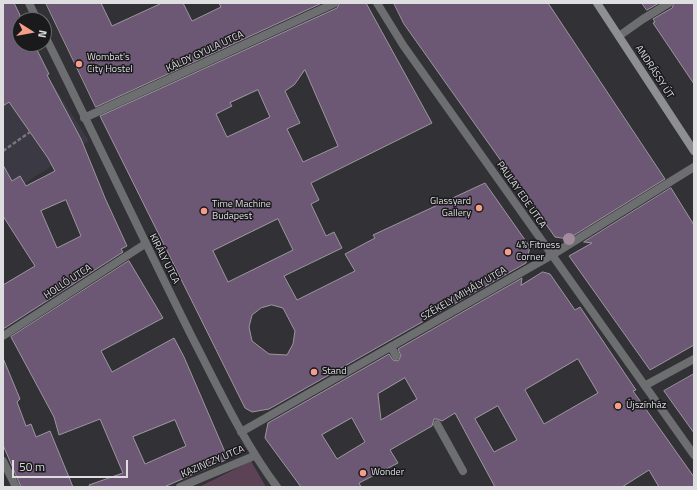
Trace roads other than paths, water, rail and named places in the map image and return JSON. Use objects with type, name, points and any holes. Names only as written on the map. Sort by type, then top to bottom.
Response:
[{"type":"main road","name":"ANDRÁSSY ÚT","points":[[597,3],[694,151]]},
{"type":"street","name":"KÁLDY GYULA UTCA","points":[[84,118],[335,3]]},
{"type":"street","name":"PAULAY EDE UTCA","points":[[377,3],[403,45],[646,385],[694,455]]},
{"type":"street","points":[[620,36],[643,19],[669,3]]},
{"type":"street","name":"KIRÁLY UTCA","points":[[52,51],[145,244],[241,432],[254,456],[277,487]]},
{"type":"street","name":"SZÉKELY MIHÁLY UTCA","points":[[241,432],[552,255],[694,167]]},
{"type":"street","name":"HOLLÓ UTCA","points":[[3,336],[145,244]]},
{"type":"street","points":[[391,347],[396,356]]},
{"type":"street","points":[[646,385],[694,359]]},
{"type":"street","points":[[437,424],[463,471]]},
{"type":"street","name":"KAZINCZY UTCA","points":[[180,487],[254,456]]},
{"type":"street","points":[[3,461],[16,487]]},
{"type":"place","name":"Wombat's City Hostel","points":[[79,64]]},
{"type":"place","name":"Glassyard Gallery","points":[[479,208]]},
{"type":"place","name":"Time Machine Budapest","points":[[204,211]]},
{"type":"place","name":"4% Fitness Corner","points":[[508,252]]},
{"type":"place","name":"Stand","points":[[314,372]]},
{"type":"place","name":"Újszínház","points":[[618,406]]},
{"type":"place","name":"Wonder","points":[[363,473]]}]
